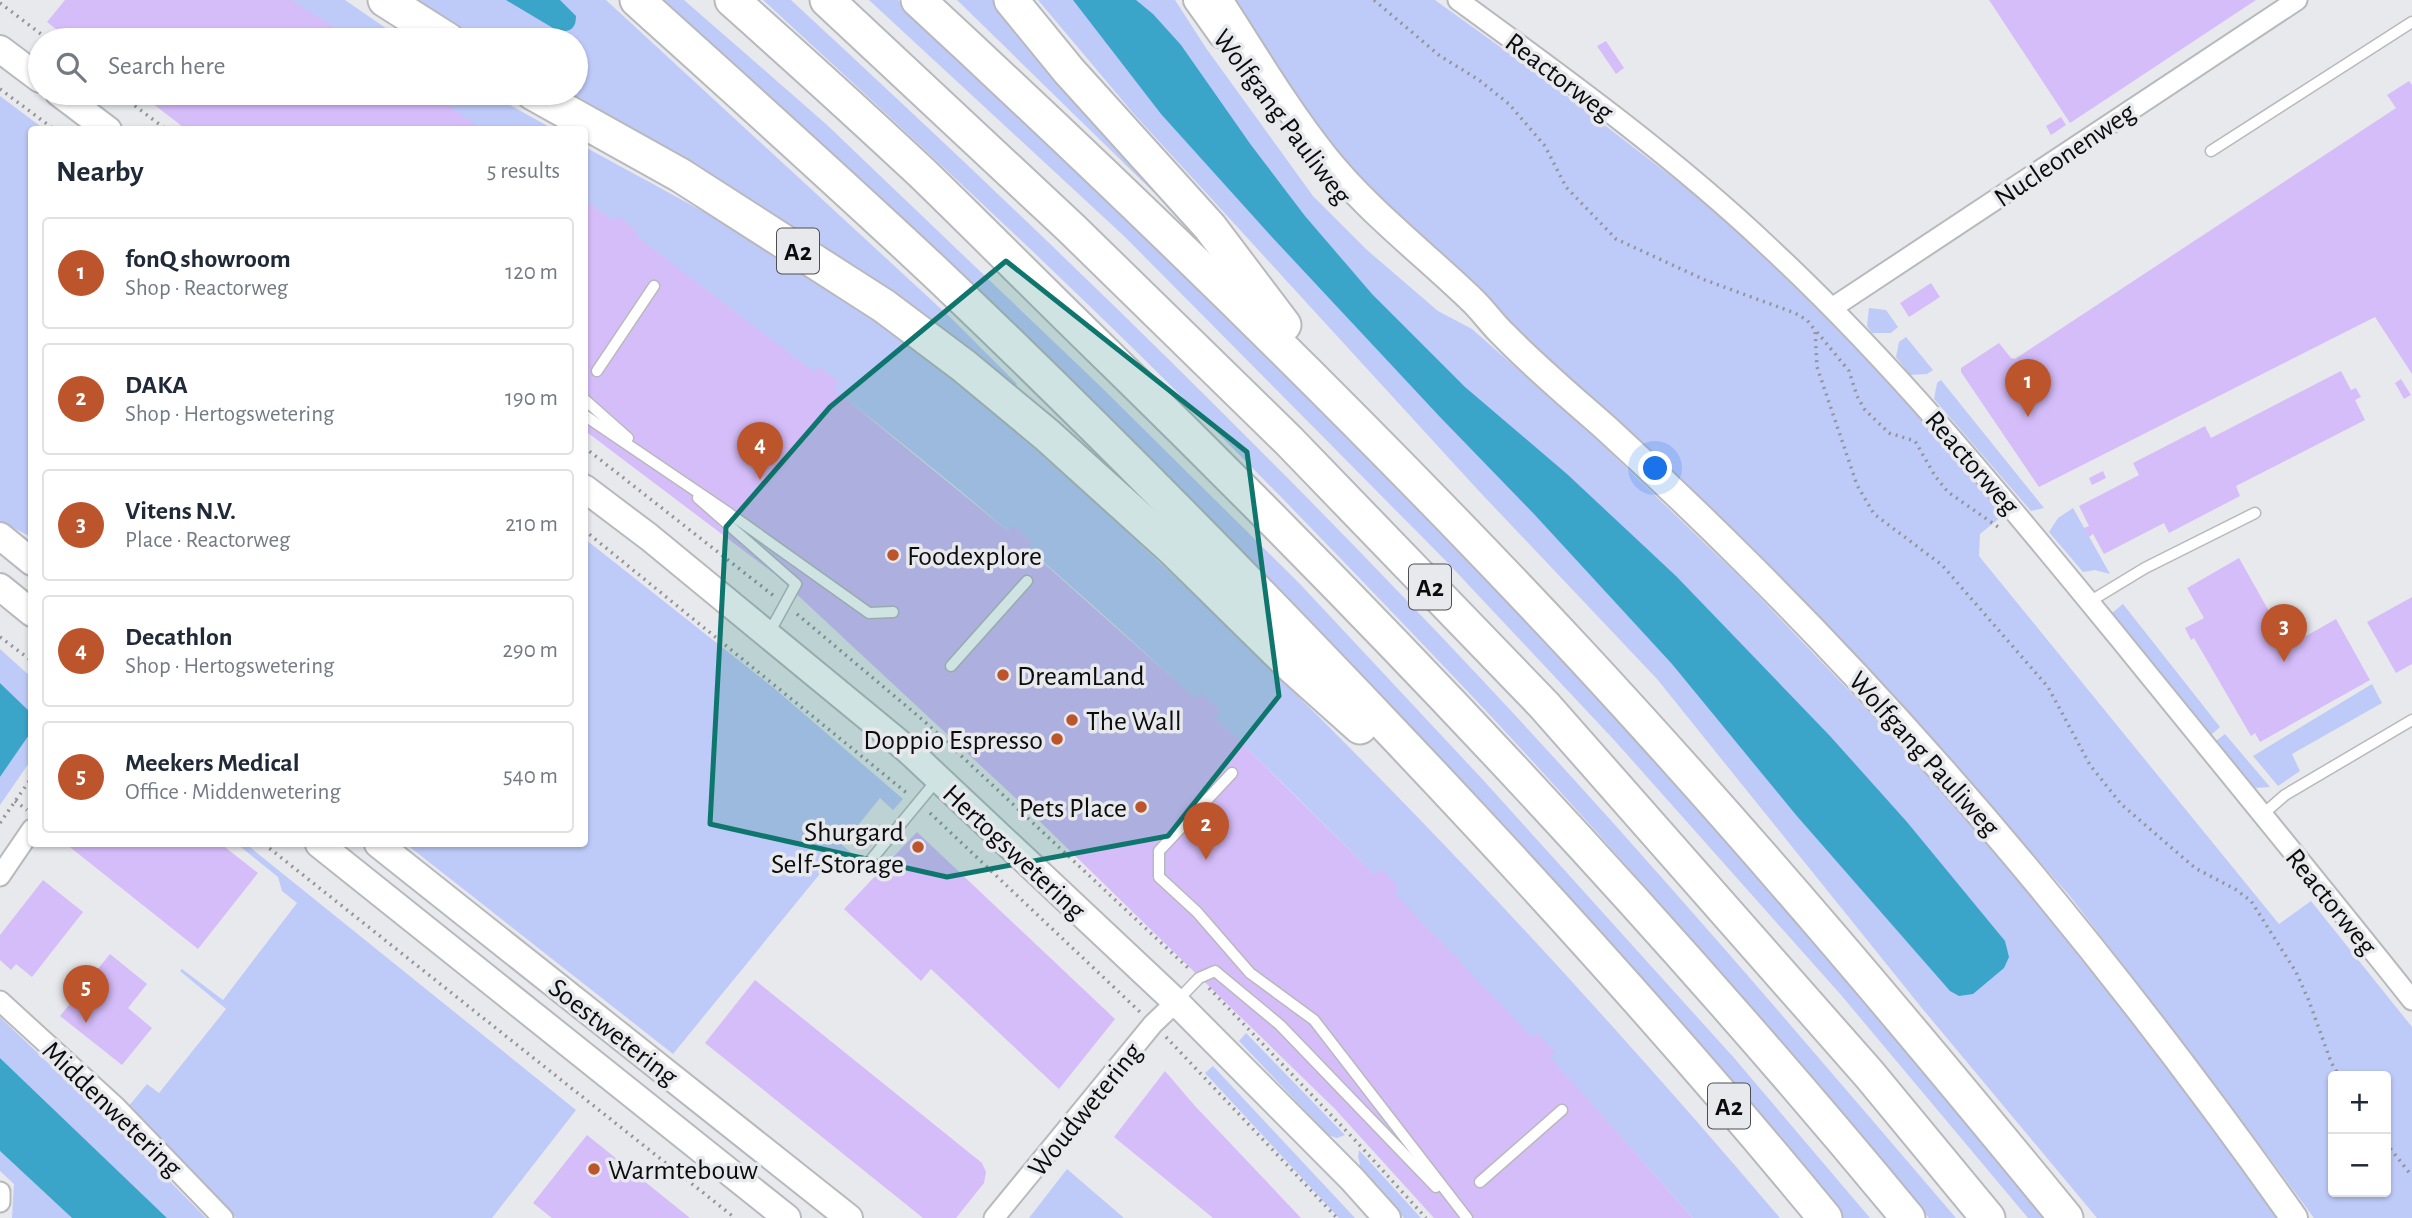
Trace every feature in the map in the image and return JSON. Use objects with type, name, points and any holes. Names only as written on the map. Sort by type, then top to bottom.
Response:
[{"type":"highway","points":[[385,0],[429,28]]},
{"type":"highway","name":"A2","points":[[637,0],[936,273],[1104,437],[1315,651],[1642,1004],[1825,1218]]},
{"type":"highway","name":"A2","points":[[732,0],[925,176],[1240,486],[1351,600],[1549,807],[1824,1116],[1908,1218]]},
{"type":"highway","name":"A2","points":[[827,0],[1071,228],[1289,441],[1535,695],[1869,1074],[1988,1218]]},
{"type":"highway","name":"A2","points":[[918,0],[1129,196],[1361,428],[1576,651],[1796,894],[2066,1218]]},
{"type":"highway","name":"A2","points":[[1011,0],[1078,81],[1210,227],[1361,428]]},
{"type":"highway","name":"A2","points":[[555,105],[680,175],[884,306],[964,366],[1047,435],[1173,548],[1294,668],[1529,879]]},
{"type":"main road","name":"Wolfgang Pauliweg","points":[[1197,0],[1280,121],[1317,169],[1367,225],[1467,313],[1503,335]]},
{"type":"main road","name":"Wolfgang Pauliweg","points":[[1219,0],[1277,92],[1326,158],[1378,216],[1473,301],[1503,335],[1648,466],[1750,566],[1928,754],[2030,870],[2137,1003],[2220,1113],[2294,1218]]},
{"type":"main road","points":[[0,49],[28,70]]},
{"type":"main road","points":[[75,105],[103,126]]},
{"type":"main road","name":"Hertogswetering","points":[[588,491],[649,537],[909,751],[1176,1002],[1352,1179],[1387,1218]]},
{"type":"main road","points":[[0,536],[28,559]]},
{"type":"main road","points":[[0,587],[28,609]]},
{"type":"main road","name":"Soestwetering","points":[[323,847],[787,1218]]},
{"type":"main road","name":"Soestwetering","points":[[382,847],[849,1218]]},
{"type":"street","name":"Reactorweg","points":[[1458,0],[1571,83],[1705,189],[1832,308],[1947,430],[2412,1000]]},
{"type":"street","name":"Nucleonenweg","points":[[1832,308],[2297,0]]},
{"type":"street","points":[[0,876],[28,835]]},
{"type":"street","name":"Middenwetering","points":[[0,1001],[116,1107],[223,1218]]},
{"type":"street","name":"Woudwetering","points":[[994,1218],[1153,1024],[1176,1002]]},
{"type":"street","points":[[0,1192],[0,1202]]},
{"type":"lane","points":[[2211,151],[2412,22]]},
{"type":"lane","points":[[597,371],[654,286]]},
{"type":"lane","points":[[588,403],[796,584],[768,635]]},
{"type":"lane","points":[[588,418],[869,613],[893,612]]},
{"type":"lane","points":[[2089,602],[2145,568],[2255,513]]},
{"type":"lane","points":[[951,666],[1027,581]]},
{"type":"lane","points":[[2263,815],[2285,795],[2412,720]]},
{"type":"lane","points":[[1232,772],[1159,851],[1159,877],[1197,912],[1250,973],[1314,1020],[1467,1218]]},
{"type":"lane","points":[[866,866],[938,779]]},
{"type":"lane","points":[[1176,1002],[1199,978],[1215,971],[1280,1025],[1467,1218]]},
{"type":"lane","points":[[1479,1182],[1562,1110]]},
{"type":"path","points":[[1374,0],[1440,56],[1479,80],[1509,104],[1545,146],[1566,187],[1616,239],[1705,280],[1795,313],[1807,320],[1849,371],[1865,410],[1889,433],[1914,441],[1948,492],[2003,530]]},
{"type":"path","points":[[0,3],[33,28]]},
{"type":"path","points":[[0,89],[50,126]]},
{"type":"path","points":[[134,105],[162,126]]},
{"type":"path","points":[[1813,328],[1817,367],[1857,485],[1874,514],[1942,565],[2048,687],[2090,765],[2121,804],[2195,868],[2235,889],[2251,901],[2296,972],[2336,1071]]},
{"type":"path","points":[[588,533],[918,802],[1153,1024],[1337,1218]]},
{"type":"path","points":[[0,637],[28,658]]},
{"type":"path","points":[[0,823],[28,783]]},
{"type":"path","points":[[15,801],[28,811]]},
{"type":"path","points":[[268,847],[735,1218]]},
{"type":"path","points":[[2391,1149],[2412,1176]]},
{"type":"highlighted area","points":[[1006,261],[1247,452],[1279,696],[1168,836],[947,877],[710,824],[726,527],[830,407]]},
{"type":"shaded area","points":[[275,0],[345,0],[386,28],[320,28]]},
{"type":"shaded area","points":[[406,0],[606,0],[952,319],[1017,384],[1013,389],[905,300],[796,228],[578,105],[588,105],[588,28],[450,28]]},
{"type":"shaded area","points":[[506,0],[560,0],[576,16],[575,24],[572,28],[553,28]]},
{"type":"shaded area","points":[[659,0],[684,0],[826,124],[1099,385],[1300,584],[1485,782],[1735,1059],[1870,1218],[1842,1218],[1717,1071]]},
{"type":"shaded area","points":[[763,0],[791,0],[1057,251],[1317,508],[1486,684],[1606,815],[1956,1218],[1929,1218],[1589,823],[1471,695],[1269,485],[1052,269]]},
{"type":"shaded area","points":[[869,0],[898,0],[1139,226],[1461,548],[1628,725],[2054,1218],[2028,1218],[1841,995],[1615,741],[1446,561],[1125,237]]},
{"type":"shaded area","points":[[957,0],[993,0],[1048,68],[1177,215]]},
{"type":"shaded area","points":[[1038,0],[1175,0],[1206,48],[1313,196],[1367,250],[1438,311],[1472,329],[1588,431],[1744,581],[1878,721],[1979,833],[2072,943],[2186,1090],[2278,1218],[2097,1218],[1921,1007],[1657,679],[1477,489],[1133,113]]},
{"type":"shaded area","points":[[1073,0],[1136,0],[1153,14],[1181,45],[1305,216],[1372,294],[1465,387],[1567,474],[1676,576],[1830,736],[1907,822],[2005,941],[2009,957],[2004,968],[1973,994],[1959,996],[1950,991],[1796,815],[1672,664],[1271,236],[1161,114]]},
{"type":"shaded area","points":[[1226,0],[1435,0],[1546,80],[1698,197],[1858,343],[2006,513],[1980,534],[1979,556],[2279,924],[2311,901],[2412,1027],[2412,1218],[2314,1218],[2069,895],[1865,665],[1687,485],[1473,293],[1351,179]]},
{"type":"shaded area","points":[[0,96],[40,126],[28,126],[28,535],[0,521]]},
{"type":"shaded area","points":[[441,105],[510,105],[548,126],[473,126]]},
{"type":"shaded area","points":[[588,149],[749,238],[844,298],[943,372],[1084,493],[1293,691],[1437,837],[1646,1063],[1780,1218],[1693,1218],[1447,950],[1363,863],[1190,694],[958,489],[747,323],[588,205]]},
{"type":"shaded area","points":[[1869,308],[1886,310],[1898,327],[1891,333],[1872,333],[1867,326]]},
{"type":"shaded area","points":[[1906,337],[1933,370],[1927,374],[1910,375],[1896,357],[1899,342]]},
{"type":"shaded area","points":[[1941,380],[2044,508],[2031,511],[1934,399],[1937,383]]},
{"type":"shaded area","points":[[2073,508],[2110,574],[2095,570],[2083,572],[2049,532],[2058,518]]},
{"type":"shaded area","points":[[588,541],[775,689],[903,799],[893,810],[880,798],[842,845],[855,856],[844,868],[832,859],[673,1054],[410,847],[588,847]]},
{"type":"shaded area","points":[[2123,604],[2220,727],[2211,735],[2112,613]]},
{"type":"shaded area","points":[[0,649],[28,674],[28,711],[0,683]]},
{"type":"shaded area","points":[[0,683],[28,710],[28,736],[0,777]]},
{"type":"shaded area","points":[[2372,684],[2382,703],[2292,754],[2300,771],[2278,786],[2253,756]]},
{"type":"shaded area","points":[[2225,734],[2270,787],[2254,788],[2216,741]]},
{"type":"shaded area","points":[[28,736],[28,764],[0,805],[0,777]]},
{"type":"shaded area","points":[[241,847],[250,847],[576,1110],[492,1218],[236,1218],[128,1107],[147,1084],[159,1093],[226,1009],[180,971],[182,969],[223,1000],[297,903],[282,891],[278,877]]},
{"type":"shaded area","points":[[0,1017],[206,1218],[167,1218],[0,1058]]},
{"type":"shaded area","points":[[1246,1033],[1345,1135],[1337,1138],[1328,1135],[1239,1041]]},
{"type":"shaded area","points":[[0,1058],[167,1218],[72,1218],[0,1151]]},
{"type":"shaded area","points":[[1213,1066],[1355,1218],[1339,1218],[1205,1073]]},
{"type":"shaded area","points":[[1359,1150],[1421,1218],[1404,1218],[1358,1167]]},
{"type":"shaded area","points":[[0,1151],[72,1218],[12,1218],[14,1184],[0,1171]]},
{"type":"shaded area","points":[[1067,1169],[1124,1218],[1029,1218]]},
{"type":"building","points":[[65,0],[291,0],[336,28],[55,28],[47,22]]},
{"type":"building","points":[[1989,0],[2256,0],[2070,123]]},
{"type":"building","points":[[1606,41],[1624,68],[1616,74],[1597,46]]},
{"type":"building","points":[[2409,81],[2412,85],[2412,374],[2375,317],[2039,487],[1961,372],[1961,368],[1999,343],[2011,358],[2015,359],[2396,108],[2387,95]]},
{"type":"building","points":[[155,105],[447,105],[477,126],[182,126]]},
{"type":"building","points":[[2061,117],[2066,125],[2051,135],[2046,126]]},
{"type":"building","name":"The Wall","points":[[588,203],[614,221],[617,216],[638,232],[635,235],[814,372],[819,367],[839,382],[834,389],[1009,532],[1014,526],[1033,543],[1028,549],[1196,699],[1201,693],[1220,711],[1215,717],[1375,875],[1381,869],[1399,887],[1394,893],[1532,1037],[1537,1033],[1555,1052],[1550,1057],[1693,1218],[1434,1218],[1335,1109],[1023,805],[776,575],[588,433]]},
{"type":"building","points":[[1931,283],[1940,297],[1909,317],[1900,303]]},
{"type":"building","points":[[2341,371],[2351,390],[2356,388],[2361,397],[2355,400],[2365,420],[2236,486],[2240,496],[2169,533],[2164,523],[2104,554],[2093,534],[2089,537],[2084,528],[2089,526],[2079,506],[2139,475],[2133,463],[2205,426],[2211,438]]},
{"type":"building","points":[[2401,379],[2411,395],[2404,399],[2395,383]]},
{"type":"building","points":[[2103,471],[2106,478],[2092,485],[2089,478]]},
{"type":"building","points":[[2239,558],[2283,636],[2287,634],[2292,644],[2336,619],[2370,680],[2260,742],[2255,733],[2251,736],[2194,638],[2191,640],[2185,628],[2204,618],[2187,588]]},
{"type":"building","points":[[2412,597],[2412,664],[2396,673],[2367,622]]},
{"type":"building","points":[[917,832],[1115,1019],[1059,1089],[931,969],[921,981],[844,909]]},
{"type":"building","points":[[70,847],[225,847],[258,873],[198,949]]},
{"type":"building","points":[[43,880],[83,912],[32,977],[16,964],[11,970],[0,960],[0,935]]},
{"type":"building","points":[[110,954],[147,984],[128,1008],[152,1028],[122,1065],[60,1016]]},
{"type":"building","points":[[755,980],[982,1163],[986,1172],[984,1183],[956,1218],[923,1218],[705,1043]]},
{"type":"building","points":[[1165,1071],[1301,1218],[1213,1218],[1114,1137]]},
{"type":"building","name":"Warmtebouw","points":[[587,1135],[690,1218],[552,1218],[533,1203]]},
{"type":"place","name":"fonQ showroom","points":[[2028,417]]},
{"type":"place","name":"Decathlon","points":[[760,480]]},
{"type":"place","name":"Foodexplore","points":[[893,555]]},
{"type":"place","name":"Vitens N.V.","points":[[2284,662]]},
{"type":"place","name":"DreamLand","points":[[1003,675]]},
{"type":"place","name":"The Wall","points":[[1072,720]]},
{"type":"place","name":"Doppio Espresso","points":[[1057,739]]},
{"type":"place","name":"Pets Place","points":[[1141,807]]},
{"type":"place","name":"Shurgard Self-Storage","points":[[918,847]]},
{"type":"place","name":"DAKA","points":[[1206,860]]},
{"type":"place","name":"Meekers Medical","points":[[86,1023]]},
{"type":"place","name":"Warmtebouw","points":[[594,1169]]}]
